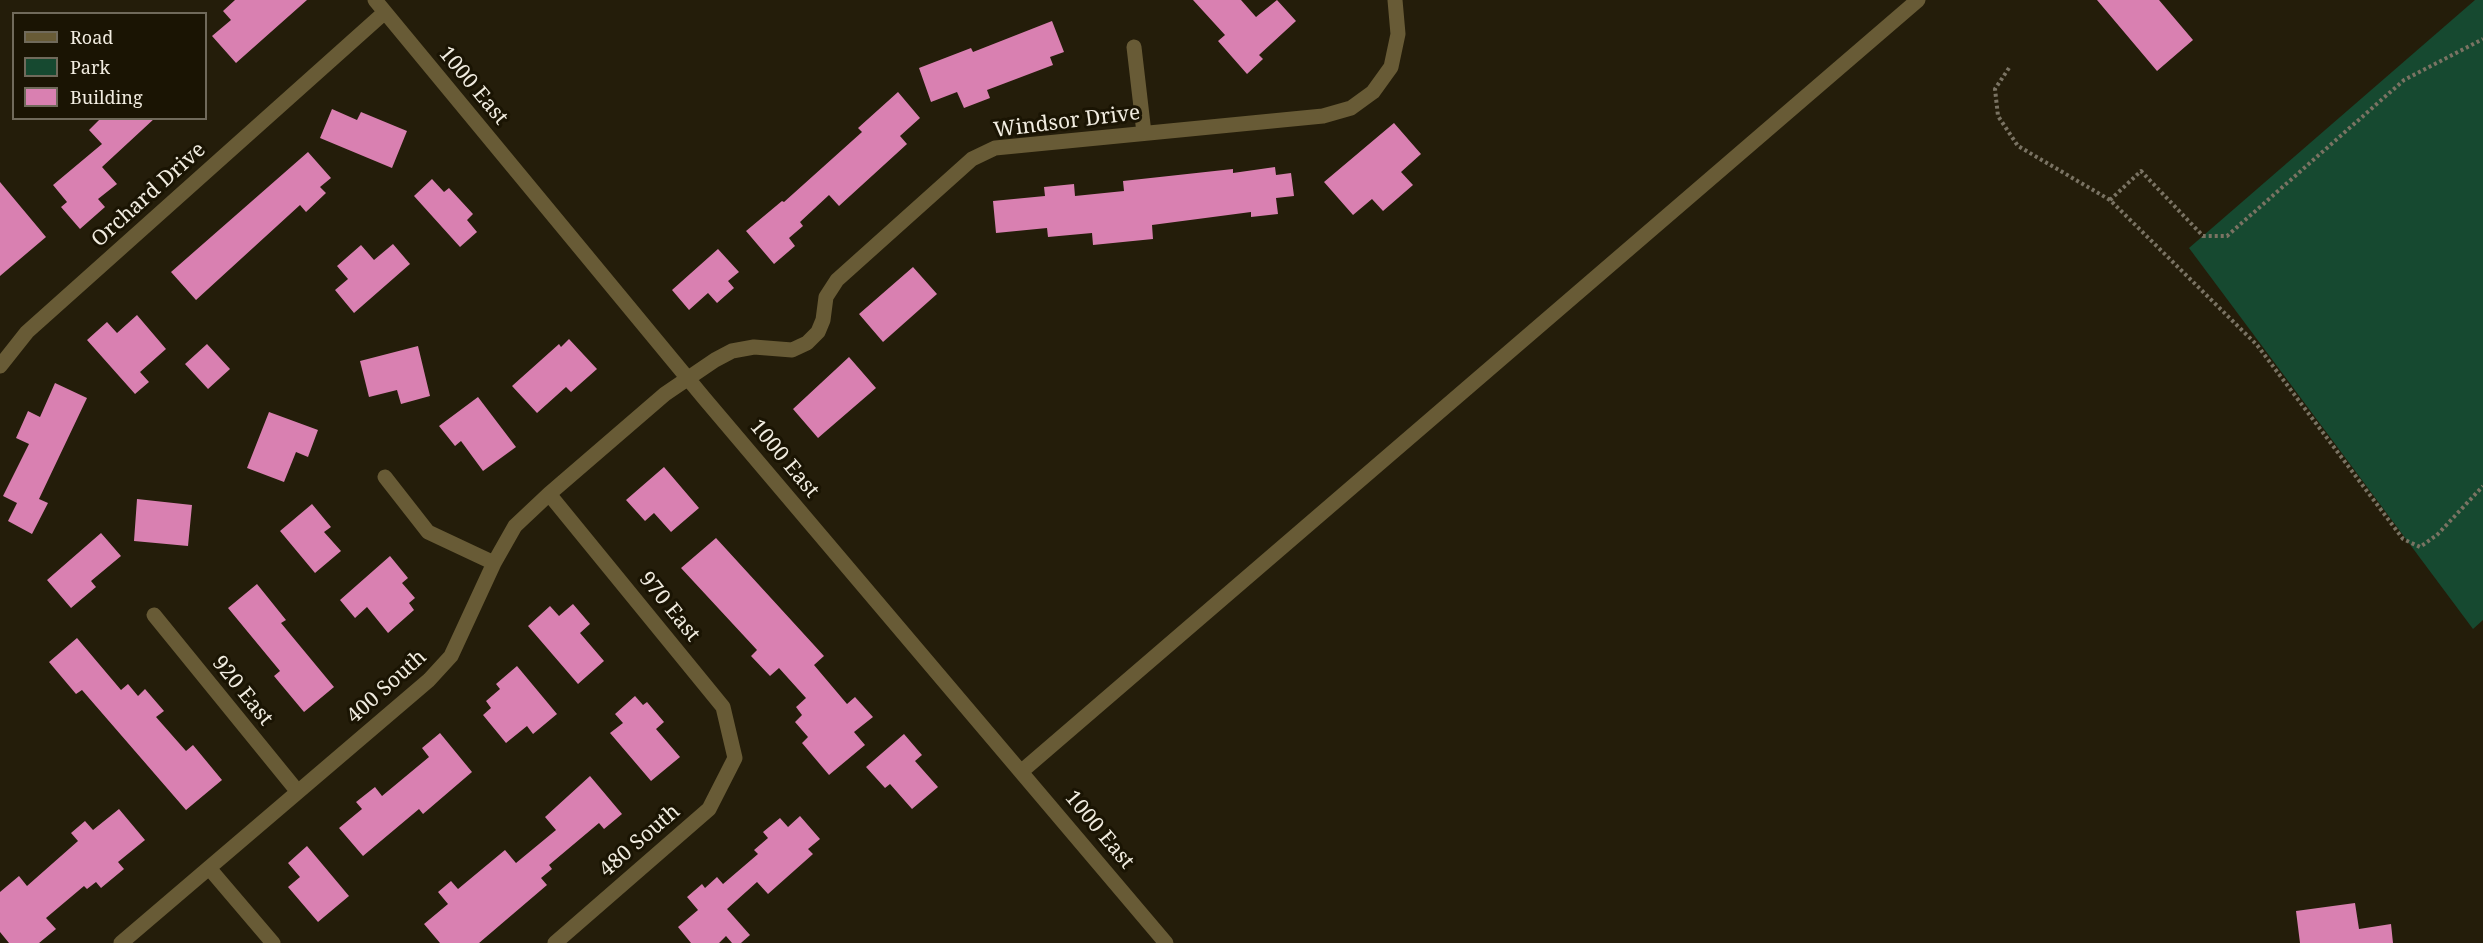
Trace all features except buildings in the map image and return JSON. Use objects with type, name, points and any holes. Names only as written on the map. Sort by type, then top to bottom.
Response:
[{"type":"street","name":"Windsor Drive","points":[[688,378],[732,351],[754,347],[792,350],[807,343],[818,332],[823,320],[826,297],[837,280],[972,159],[995,148],[1323,116],[1351,108],[1373,92],[1391,67],[1398,33],[1395,0]]},
{"type":"street","points":[[1022,771],[1918,0]]},
{"type":"street","name":"1000 East","points":[[380,6],[688,378],[1166,943]]},
{"type":"street","name":"Orchard Drive","points":[[0,366],[27,332],[380,6]]},
{"type":"street","points":[[1134,47],[1144,133]]},
{"type":"street","name":"400 South","points":[[121,943],[429,680],[451,656],[494,563],[515,526],[665,394],[688,378]]},
{"type":"street","points":[[385,477],[428,532],[494,563]]},
{"type":"street","name":"970 East","points":[[549,494],[723,706],[735,758]]},
{"type":"street","name":"920 East","points":[[154,615],[298,792]]},
{"type":"street","name":"480 South","points":[[555,943],[709,809],[735,758]]},
{"type":"street","points":[[209,868],[273,943]]},
{"type":"path","points":[[2110,200],[2141,171],[2203,236],[2227,236],[2404,80],[2483,39]]},
{"type":"path","points":[[2009,68],[1995,89],[1998,116],[2018,146],[2110,200],[2257,345],[2403,539],[2420,547],[2437,536],[2483,486]]},
{"type":"green space","points":[[2475,0],[2483,0],[2483,620],[2473,629],[2189,248]]}]
